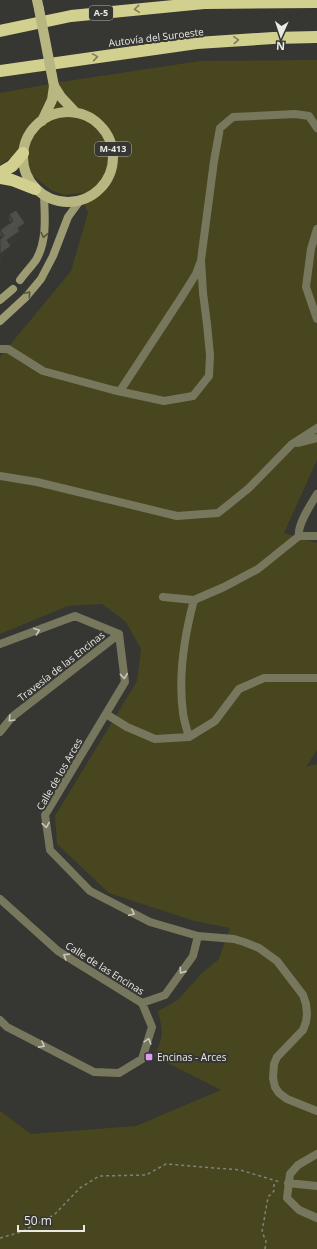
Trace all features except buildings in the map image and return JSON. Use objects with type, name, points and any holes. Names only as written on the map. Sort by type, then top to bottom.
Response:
[{"type":"highway","name":"A-5","points":[[0,31],[71,16],[204,3],[265,1],[317,2]]},
{"type":"highway","name":"Autovía del Suroeste","points":[[0,71],[197,43],[266,38],[317,37]]},
{"type":"highway","points":[[0,78],[57,63]]},
{"type":"highway","points":[[0,173],[12,166],[23,153]]},
{"type":"highway","points":[[0,178],[12,180],[40,192]]},
{"type":"main road","name":"M-413","points":[[38,4],[54,86],[52,100],[42,121]]},
{"type":"main road","name":"M-413","points":[[54,86],[61,97],[76,113]]},
{"type":"main road","name":"M-413","points":[[60,113],[76,113],[84,115],[96,122],[106,132],[112,146],[114,160],[111,174],[103,187],[92,196],[79,202],[55,201],[40,192],[28,178],[24,166],[23,153],[26,140],[33,129],[50,116],[60,113]]},
{"type":"street","points":[[0,349],[8,349],[43,371],[120,391],[164,401],[193,396],[209,376],[209,347],[201,260],[214,161],[220,128],[233,116],[295,114],[309,116],[317,128]]},
{"type":"street","points":[[0,300],[13,289],[36,260],[42,245],[45,229],[40,192]]},
{"type":"street","points":[[0,321],[26,297],[41,279],[53,256],[68,217],[79,202]]},
{"type":"street","points":[[317,229],[311,249],[306,287],[317,319]]},
{"type":"street","points":[[120,391],[182,298],[196,274],[201,260]]},
{"type":"street","points":[[0,476],[37,482],[177,516],[218,513],[249,488],[292,444],[317,428]]},
{"type":"street","points":[[292,444],[317,438]]},
{"type":"street","points":[[299,536],[298,531],[317,494]]},
{"type":"street","points":[[163,597],[194,600],[224,588],[258,569],[299,536],[317,536]]},
{"type":"street","points":[[190,737],[183,715],[181,676],[188,624],[194,600]]},
{"type":"street","points":[[0,644],[76,616],[119,634]]},
{"type":"street","name":"Calle de los Arces","points":[[119,634],[125,682],[45,815],[50,850],[90,891],[150,922],[198,936],[234,940],[250,944],[269,954],[277,961],[303,995],[307,1014],[303,1030],[277,1057],[274,1064],[273,1078],[275,1087],[279,1093],[287,1099],[317,1111]]},
{"type":"street","name":"Travesía de las Encinas","points":[[0,732],[12,717],[119,634]]},
{"type":"street","points":[[106,714],[127,727],[155,739],[190,737],[215,721],[239,689],[264,678],[317,678]]},
{"type":"street","name":"Calle de las Encinas","points":[[0,899],[58,951],[142,1003],[152,1027],[142,1059],[119,1073],[94,1072],[7,1027],[0,1020]]},
{"type":"street","points":[[142,1003],[165,995],[193,956],[198,936]]},
{"type":"street","points":[[317,1154],[298,1165],[292,1171],[288,1183],[287,1198],[299,1210],[317,1218]]},
{"type":"street","points":[[288,1183],[317,1186]]},
{"type":"path","points":[[0,1238],[21,1232],[54,1215],[80,1188],[99,1176],[146,1175],[166,1164],[240,1170],[274,1181],[288,1183]]},
{"type":"path","points":[[265,1249],[266,1241],[262,1232],[268,1197],[274,1191],[274,1181]]},
{"type":"shaded area","points":[[317,60],[317,460],[284,533],[317,543],[317,750],[306,767],[317,764],[317,1249],[0,1249],[0,1111],[31,1134],[136,1126],[221,1090],[154,1056],[160,1044],[162,1034],[158,1011],[178,1000],[202,973],[219,959],[230,928],[194,921],[109,893],[57,844],[55,816],[137,681],[141,649],[126,622],[102,604],[68,606],[0,634],[0,357],[71,271],[88,213],[81,193],[64,195],[51,190],[10,158],[0,165],[0,93],[61,82],[200,61]]},
{"type":"place","name":"Encinas - Arces","points":[[149,1057]]}]
